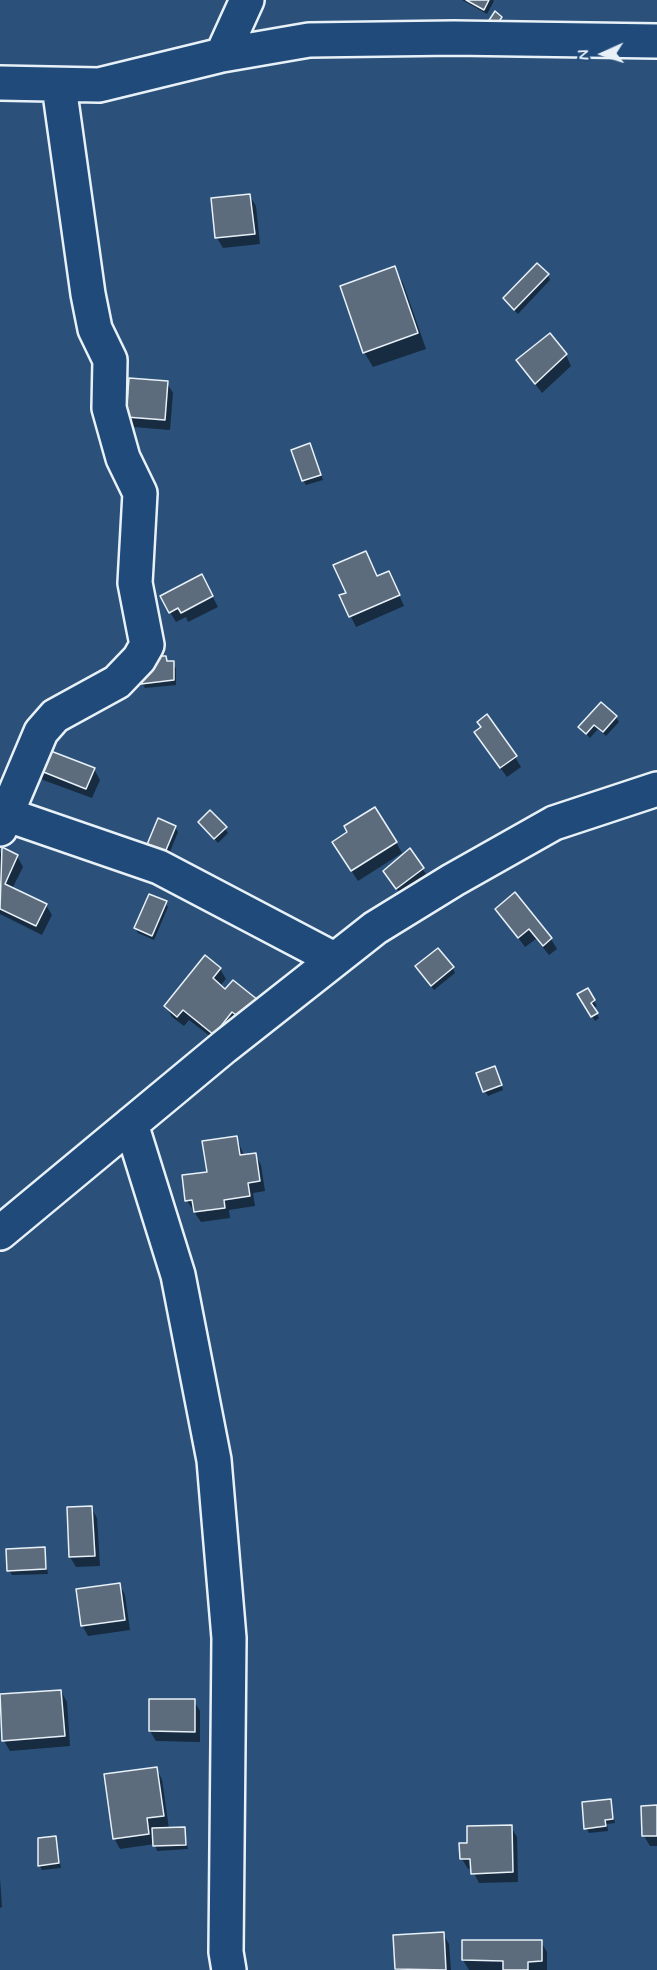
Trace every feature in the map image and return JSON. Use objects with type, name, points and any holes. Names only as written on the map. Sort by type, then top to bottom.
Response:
[{"type":"street","points":[[222,55],[246,0]]},
{"type":"street","points":[[0,83],[59,86],[99,85],[222,55],[309,40],[454,38],[657,41]]},
{"type":"street","points":[[59,86],[88,294],[95,329],[110,360],[110,408],[123,458],[140,493],[135,583],[147,645],[139,659],[117,682],[55,716],[40,732],[10,800],[4,822],[159,867],[334,959]]},
{"type":"street","points":[[0,1233],[334,959],[410,906],[554,823],[657,789]]},
{"type":"street","points":[[131,1124],[178,1275],[214,1460],[229,1638],[226,1941],[229,1970]]},
{"type":"building","points":[[466,0],[489,0],[484,10]]},
{"type":"building","points":[[495,11],[502,17],[493,31],[486,25]]},
{"type":"building","points":[[250,194],[255,234],[215,238],[211,198]]},
{"type":"building","points":[[537,263],[549,274],[514,310],[503,298]]},
{"type":"building","points":[[395,266],[418,333],[363,353],[340,286]]},
{"type":"building","points":[[550,333],[567,354],[535,384],[516,360]]},
{"type":"building","points":[[129,378],[168,381],[165,420],[126,417]]},
{"type":"building","points":[[310,443],[321,475],[302,481],[291,450]]},
{"type":"building","points":[[366,551],[377,576],[389,571],[400,595],[349,617],[339,595],[346,593],[333,565]]},
{"type":"building","points":[[202,574],[213,596],[181,613],[178,608],[169,613],[160,596]]},
{"type":"building","points":[[152,656],[166,656],[167,661],[174,661],[174,680],[141,684],[141,663]]},
{"type":"building","points":[[601,702],[617,716],[603,732],[594,725],[586,734],[578,727]]},
{"type":"building","points":[[487,714],[517,756],[500,768],[474,732],[481,727],[477,722]]},
{"type":"building","points":[[43,748],[95,768],[86,789],[36,769]]},
{"type":"building","points":[[375,807],[397,842],[351,871],[332,842],[347,832],[344,826]]},
{"type":"building","points":[[210,810],[227,827],[214,839],[198,822]]},
{"type":"building","points":[[158,818],[176,826],[164,855],[146,847]]},
{"type":"building","points":[[2,847],[18,855],[5,884],[47,904],[36,926],[0,909]]},
{"type":"building","points":[[410,848],[424,868],[396,889],[383,871]]},
{"type":"building","points":[[515,892],[552,938],[543,946],[529,929],[518,938],[495,909]]},
{"type":"building","points":[[149,894],[167,901],[152,936],[134,928]]},
{"type":"building","points":[[438,948],[454,967],[431,986],[415,966]]},
{"type":"building","points":[[205,955],[221,968],[213,978],[225,989],[233,980],[258,1000],[243,1020],[232,1012],[214,1035],[183,1010],[177,1017],[164,1006]]},
{"type":"building","points":[[588,988],[595,1000],[591,1003],[598,1013],[591,1017],[577,994]]},
{"type":"building","points":[[495,1066],[502,1085],[483,1092],[476,1073]]},
{"type":"building","points":[[237,1136],[240,1155],[256,1153],[260,1181],[248,1183],[250,1196],[224,1200],[225,1208],[194,1212],[192,1200],[185,1201],[182,1175],[207,1172],[202,1141]]},
{"type":"building","points":[[92,1506],[95,1556],[69,1557],[67,1507]]},
{"type":"building","points":[[45,1547],[46,1569],[7,1571],[6,1549]]},
{"type":"building","points":[[120,1583],[125,1620],[81,1626],[76,1589]]},
{"type":"building","points":[[61,1690],[65,1736],[2,1741],[0,1694]]},
{"type":"building","points":[[149,1699],[195,1699],[195,1732],[149,1731]]},
{"type":"building","points":[[157,1767],[164,1816],[147,1818],[149,1834],[113,1839],[104,1774]]},
{"type":"building","points":[[611,1799],[613,1819],[605,1820],[606,1826],[584,1829],[582,1802]]},
{"type":"building","points":[[657,1805],[657,1836],[642,1836],[641,1806]]},
{"type":"building","points":[[512,1825],[513,1872],[471,1874],[470,1859],[460,1859],[459,1843],[467,1843],[467,1826]]},
{"type":"building","points":[[185,1827],[186,1845],[153,1846],[152,1828]]},
{"type":"building","points":[[56,1836],[59,1863],[38,1866],[38,1838]]},
{"type":"building","points":[[444,1932],[446,1970],[395,1969],[393,1935]]},
{"type":"building","points":[[462,1940],[542,1940],[542,1961],[528,1962],[528,1970],[503,1970],[503,1961],[462,1960]]}]
